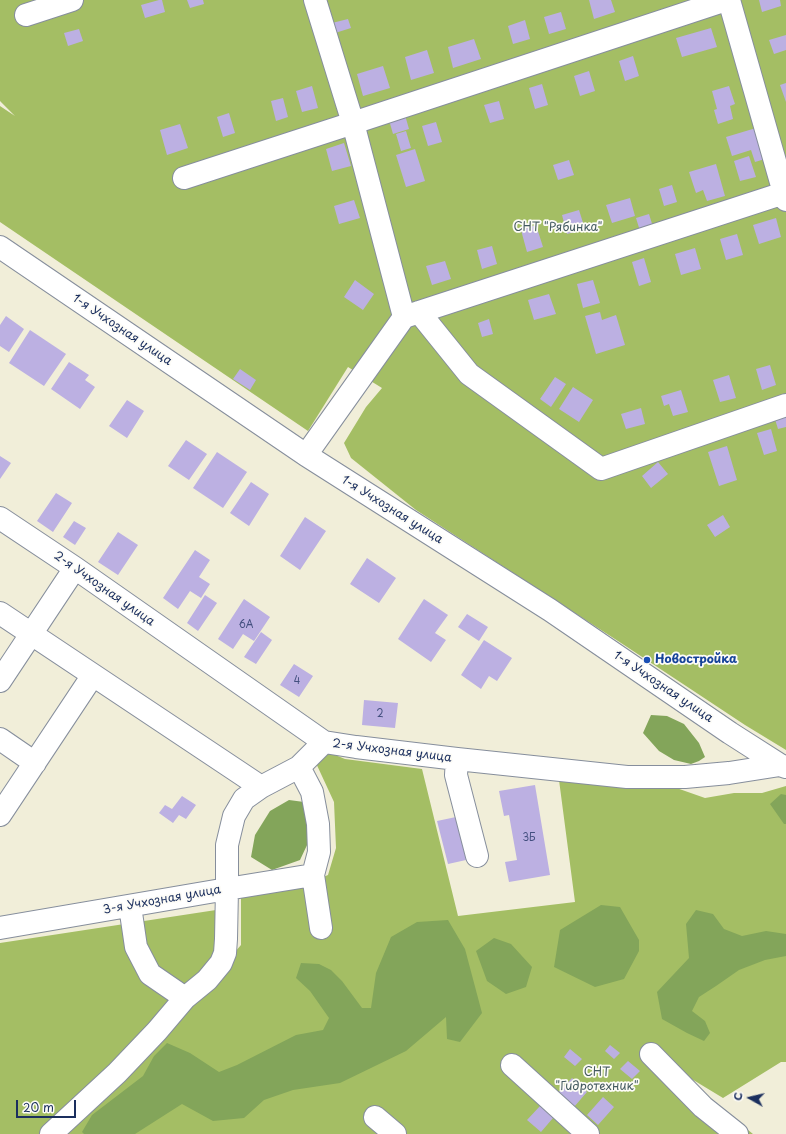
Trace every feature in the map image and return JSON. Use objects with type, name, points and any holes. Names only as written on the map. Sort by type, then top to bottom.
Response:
[{"type":"street","points":[[26,15],[72,0]]},
{"type":"street","points":[[316,0],[412,314],[469,374],[601,469],[786,405]]},
{"type":"street","points":[[184,178],[353,124],[726,0]]},
{"type":"street","points":[[306,455],[412,314],[785,197],[729,0]]},
{"type":"street","name":"1-я Учхозная улица","points":[[0,247],[306,455],[550,610],[783,766]]},
{"type":"street","name":"2-я Учхозная улица","points":[[0,518],[75,568],[324,742],[457,759],[627,777],[685,777],[783,766]]},
{"type":"street","points":[[0,681],[75,568]]},
{"type":"street","points":[[0,613],[261,787]]},
{"type":"street","points":[[0,815],[93,675]]},
{"type":"street","points":[[0,739],[35,762]]},
{"type":"street","name":"3-я Учхозная улица","points":[[0,928],[228,889],[227,845],[234,816],[244,799],[261,787],[299,767],[324,742]]},
{"type":"street","points":[[457,759],[456,775],[477,856]]},
{"type":"street","points":[[299,767],[312,792],[318,824],[319,852],[313,875],[321,928]]},
{"type":"street","points":[[51,1134],[118,1073],[185,998],[207,980],[222,963],[225,953],[228,889],[313,875]]},
{"type":"street","points":[[130,906],[136,947],[150,974],[185,998]]},
{"type":"street","points":[[651,1054],[703,1107],[737,1134]]},
{"type":"street","points":[[512,1065],[588,1134]]},
{"type":"street","points":[[375,1117],[395,1134]]},
{"type":"green space","name":"СНТ \"Рябинка\"","points":[[0,0],[786,0],[786,750],[745,725],[416,510],[351,458],[344,443],[366,407],[382,388],[348,367],[308,431],[0,222],[0,106],[15,116],[0,101]]},
{"type":"green space","points":[[651,715],[667,716],[684,724],[699,743],[705,757],[691,764],[674,760],[659,751],[643,733]]},
{"type":"green space","name":"СНТ \"Гидротехник\"","points":[[328,752],[345,759],[422,769],[458,916],[575,902],[559,780],[668,785],[705,798],[734,793],[762,793],[786,786],[786,1062],[781,1062],[723,1098],[662,1061],[753,1134],[0,1134],[0,943],[216,910],[234,953],[241,945],[241,898],[304,885],[328,875],[336,848],[334,802],[315,761]]},
{"type":"green space","points":[[781,794],[786,795],[786,824],[784,824],[770,804]]},
{"type":"green space","points":[[289,800],[304,802],[309,821],[308,843],[300,860],[272,870],[251,857],[255,835],[270,811]]},
{"type":"green space","points":[[601,905],[620,907],[639,940],[639,951],[624,979],[595,987],[554,967],[560,930]]},
{"type":"green space","points":[[696,910],[713,914],[724,929],[742,936],[766,931],[786,934],[786,956],[765,960],[739,970],[699,997],[692,1011],[705,1021],[710,1033],[704,1041],[662,1019],[657,992],[689,958],[686,924]]},
{"type":"green space","points":[[448,920],[465,949],[482,1013],[460,1042],[447,1039],[446,1017],[406,1051],[340,1083],[293,1090],[264,1100],[244,1118],[213,1121],[182,1104],[135,1134],[84,1134],[82,1132],[92,1115],[143,1076],[154,1056],[167,1043],[190,1053],[219,1072],[237,1065],[296,1035],[323,1030],[329,1018],[310,991],[296,978],[301,963],[319,964],[331,970],[342,981],[362,1008],[371,1008],[376,973],[391,937],[417,922]]},
{"type":"green space","points":[[494,938],[511,944],[532,967],[526,987],[506,994],[487,981],[476,951]]},
{"type":"building","points":[[162,0],[165,12],[145,18],[141,5]]},
{"type":"building","points":[[187,0],[203,0],[204,4],[190,8]]},
{"type":"building","points":[[589,0],[611,0],[615,12],[594,19]]},
{"type":"building","points":[[759,0],[780,0],[781,6],[762,12]]},
{"type":"building","points":[[561,12],[566,29],[549,34],[544,17]]},
{"type":"building","points":[[348,19],[351,28],[335,33],[332,23]]},
{"type":"building","points":[[525,20],[530,39],[513,44],[508,26]]},
{"type":"building","points":[[711,28],[717,47],[682,57],[676,38]]},
{"type":"building","points":[[79,29],[83,41],[68,46],[64,33]]},
{"type":"building","points":[[786,35],[786,50],[774,54],[769,40]]},
{"type":"building","points":[[474,39],[481,59],[453,68],[448,47]]},
{"type":"building","points":[[427,50],[434,73],[411,80],[405,57]]},
{"type":"building","points":[[633,56],[639,76],[625,81],[619,61]]},
{"type":"building","points":[[383,66],[390,88],[363,96],[357,74]]},
{"type":"building","points":[[589,71],[595,91],[580,96],[574,76]]},
{"type":"building","points":[[786,83],[786,102],[780,85]]},
{"type":"building","points":[[542,84],[548,105],[535,109],[529,88]]},
{"type":"building","points":[[312,86],[318,108],[302,112],[296,91]]},
{"type":"building","points":[[729,86],[735,104],[730,106],[733,119],[718,124],[714,110],[717,109],[712,91]]},
{"type":"building","points":[[283,98],[288,117],[276,121],[271,101]]},
{"type":"building","points":[[499,101],[504,119],[490,123],[484,105]]},
{"type":"building","points":[[229,113],[235,133],[223,137],[217,117]]},
{"type":"building","points":[[405,115],[409,129],[393,134],[389,120]]},
{"type":"building","points":[[436,122],[442,142],[428,146],[422,126]]},
{"type":"building","points":[[180,124],[188,148],[167,155],[160,130]]},
{"type":"building","points":[[756,128],[765,159],[755,162],[751,150],[732,156],[726,137]]},
{"type":"building","points":[[406,131],[411,148],[401,151],[396,134]]},
{"type":"building","points":[[344,143],[351,166],[332,171],[326,149]]},
{"type":"building","points":[[415,149],[425,181],[406,187],[396,155]]},
{"type":"building","points":[[749,156],[756,177],[740,181],[734,161]]},
{"type":"building","points":[[569,160],[574,175],[558,180],[553,165]]},
{"type":"building","points":[[716,164],[725,196],[707,201],[703,190],[696,193],[689,172]]},
{"type":"building","points":[[672,185],[677,202],[664,206],[659,189]]},
{"type":"building","points":[[630,198],[635,216],[612,223],[606,205]]},
{"type":"building","points":[[354,200],[360,218],[339,224],[334,206]]},
{"type":"building","points":[[579,210],[585,229],[567,234],[562,215]]},
{"type":"building","points":[[649,214],[653,227],[640,231],[636,218]]},
{"type":"building","points":[[776,218],[781,237],[759,244],[753,225]]},
{"type":"building","points":[[536,225],[543,247],[527,252],[521,230]]},
{"type":"building","points":[[737,234],[743,255],[726,260],[720,239]]},
{"type":"building","points":[[492,246],[497,264],[482,269],[477,250]]},
{"type":"building","points":[[695,248],[701,269],[681,275],[675,254]]},
{"type":"building","points":[[644,258],[651,282],[639,286],[632,262]]},
{"type":"building","points":[[445,261],[451,279],[432,285],[426,266]]},
{"type":"building","points":[[355,280],[374,294],[363,310],[344,297]]},
{"type":"building","points":[[593,280],[600,303],[583,308],[577,284]]},
{"type":"building","points":[[549,294],[556,314],[534,320],[528,300]]},
{"type":"building","points":[[600,312],[602,320],[616,315],[625,345],[596,354],[585,316]]},
{"type":"building","points":[[6,316],[24,329],[9,352],[0,346],[0,325]]},
{"type":"building","points":[[489,319],[493,334],[482,337],[478,323]]},
{"type":"building","points":[[30,330],[66,354],[44,386],[9,363]]},
{"type":"building","points":[[69,362],[89,375],[85,380],[95,387],[80,409],[51,389]]},
{"type":"building","points":[[770,365],[776,385],[762,390],[756,369]]},
{"type":"building","points":[[240,369],[256,380],[250,390],[233,379]]},
{"type":"building","points":[[729,375],[736,398],[720,402],[713,380]]},
{"type":"building","points":[[555,377],[566,384],[551,407],[540,399]]},
{"type":"building","points":[[573,387],[593,400],[579,422],[559,409]]},
{"type":"building","points":[[681,390],[688,412],[673,416],[669,404],[664,406],[661,396]]},
{"type":"building","points":[[127,400],[144,411],[127,438],[109,426]]},
{"type":"building","points":[[641,408],[645,424],[626,429],[621,414]]},
{"type":"building","points":[[786,412],[786,427],[778,429],[774,416]]},
{"type":"building","points":[[771,429],[777,451],[764,455],[757,433]]},
{"type":"building","points":[[186,440],[207,454],[189,480],[168,466]]},
{"type":"building","points":[[727,446],[737,480],[719,486],[708,452]]},
{"type":"building","points":[[217,452],[247,472],[223,508],[193,488]]},
{"type":"building","points":[[0,456],[11,463],[0,479]]},
{"type":"building","points":[[658,462],[668,474],[651,488],[642,476]]},
{"type":"building","points":[[251,482],[269,494],[249,526],[230,513]]},
{"type":"building","points":[[56,493],[72,503],[53,532],[37,521]]},
{"type":"building","points":[[723,515],[730,527],[715,537],[707,525]]},
{"type":"building","points":[[305,517],[326,531],[300,570],[280,556]]},
{"type":"building","points":[[74,521],[86,528],[75,545],[63,537]]},
{"type":"building","points":[[118,532],[138,545],[118,575],[98,562]]},
{"type":"building","points":[[195,550],[210,560],[199,577],[210,584],[201,598],[190,591],[178,609],[163,598]]},
{"type":"building","points":[[367,558],[396,578],[379,603],[350,584]]},
{"type":"building","points":[[205,595],[217,603],[198,631],[187,623]]},
{"type":"building","points":[[244,599],[270,617],[254,641],[243,634],[233,649],[218,639]]},
{"type":"building","points":[[424,599],[448,615],[435,633],[446,640],[431,662],[398,639]]},
{"type":"building","points":[[467,614],[488,627],[479,641],[458,627]]},
{"type":"building","points":[[261,632],[272,640],[256,664],[244,657]]},
{"type":"building","points":[[484,640],[512,658],[497,681],[489,676],[481,689],[461,675]]},
{"type":"building","points":[[294,664],[313,676],[299,697],[280,685]]},
{"type":"building","points":[[364,700],[398,703],[395,728],[362,725]]},
{"type":"building","points":[[535,785],[550,875],[509,882],[505,862],[517,860],[509,815],[504,816],[499,791]]},
{"type":"building","points":[[182,796],[196,805],[186,819],[179,815],[173,823],[159,813],[165,805],[172,809]]},
{"type":"building","points":[[456,817],[466,860],[448,864],[437,821]]},
{"type":"building","points":[[610,1045],[620,1053],[614,1059],[605,1051]]},
{"type":"building","points":[[570,1049],[582,1059],[575,1066],[564,1057]]},
{"type":"building","points":[[628,1061],[640,1071],[632,1079],[620,1069]]},
{"type":"building","points":[[572,1078],[587,1092],[574,1107],[558,1093]]},
{"type":"building","points":[[603,1097],[614,1107],[598,1125],[587,1115]]},
{"type":"building","points":[[540,1106],[553,1118],[541,1132],[527,1120]]},
{"type":"place","name":"Новостройка","points":[[647,660]]}]
